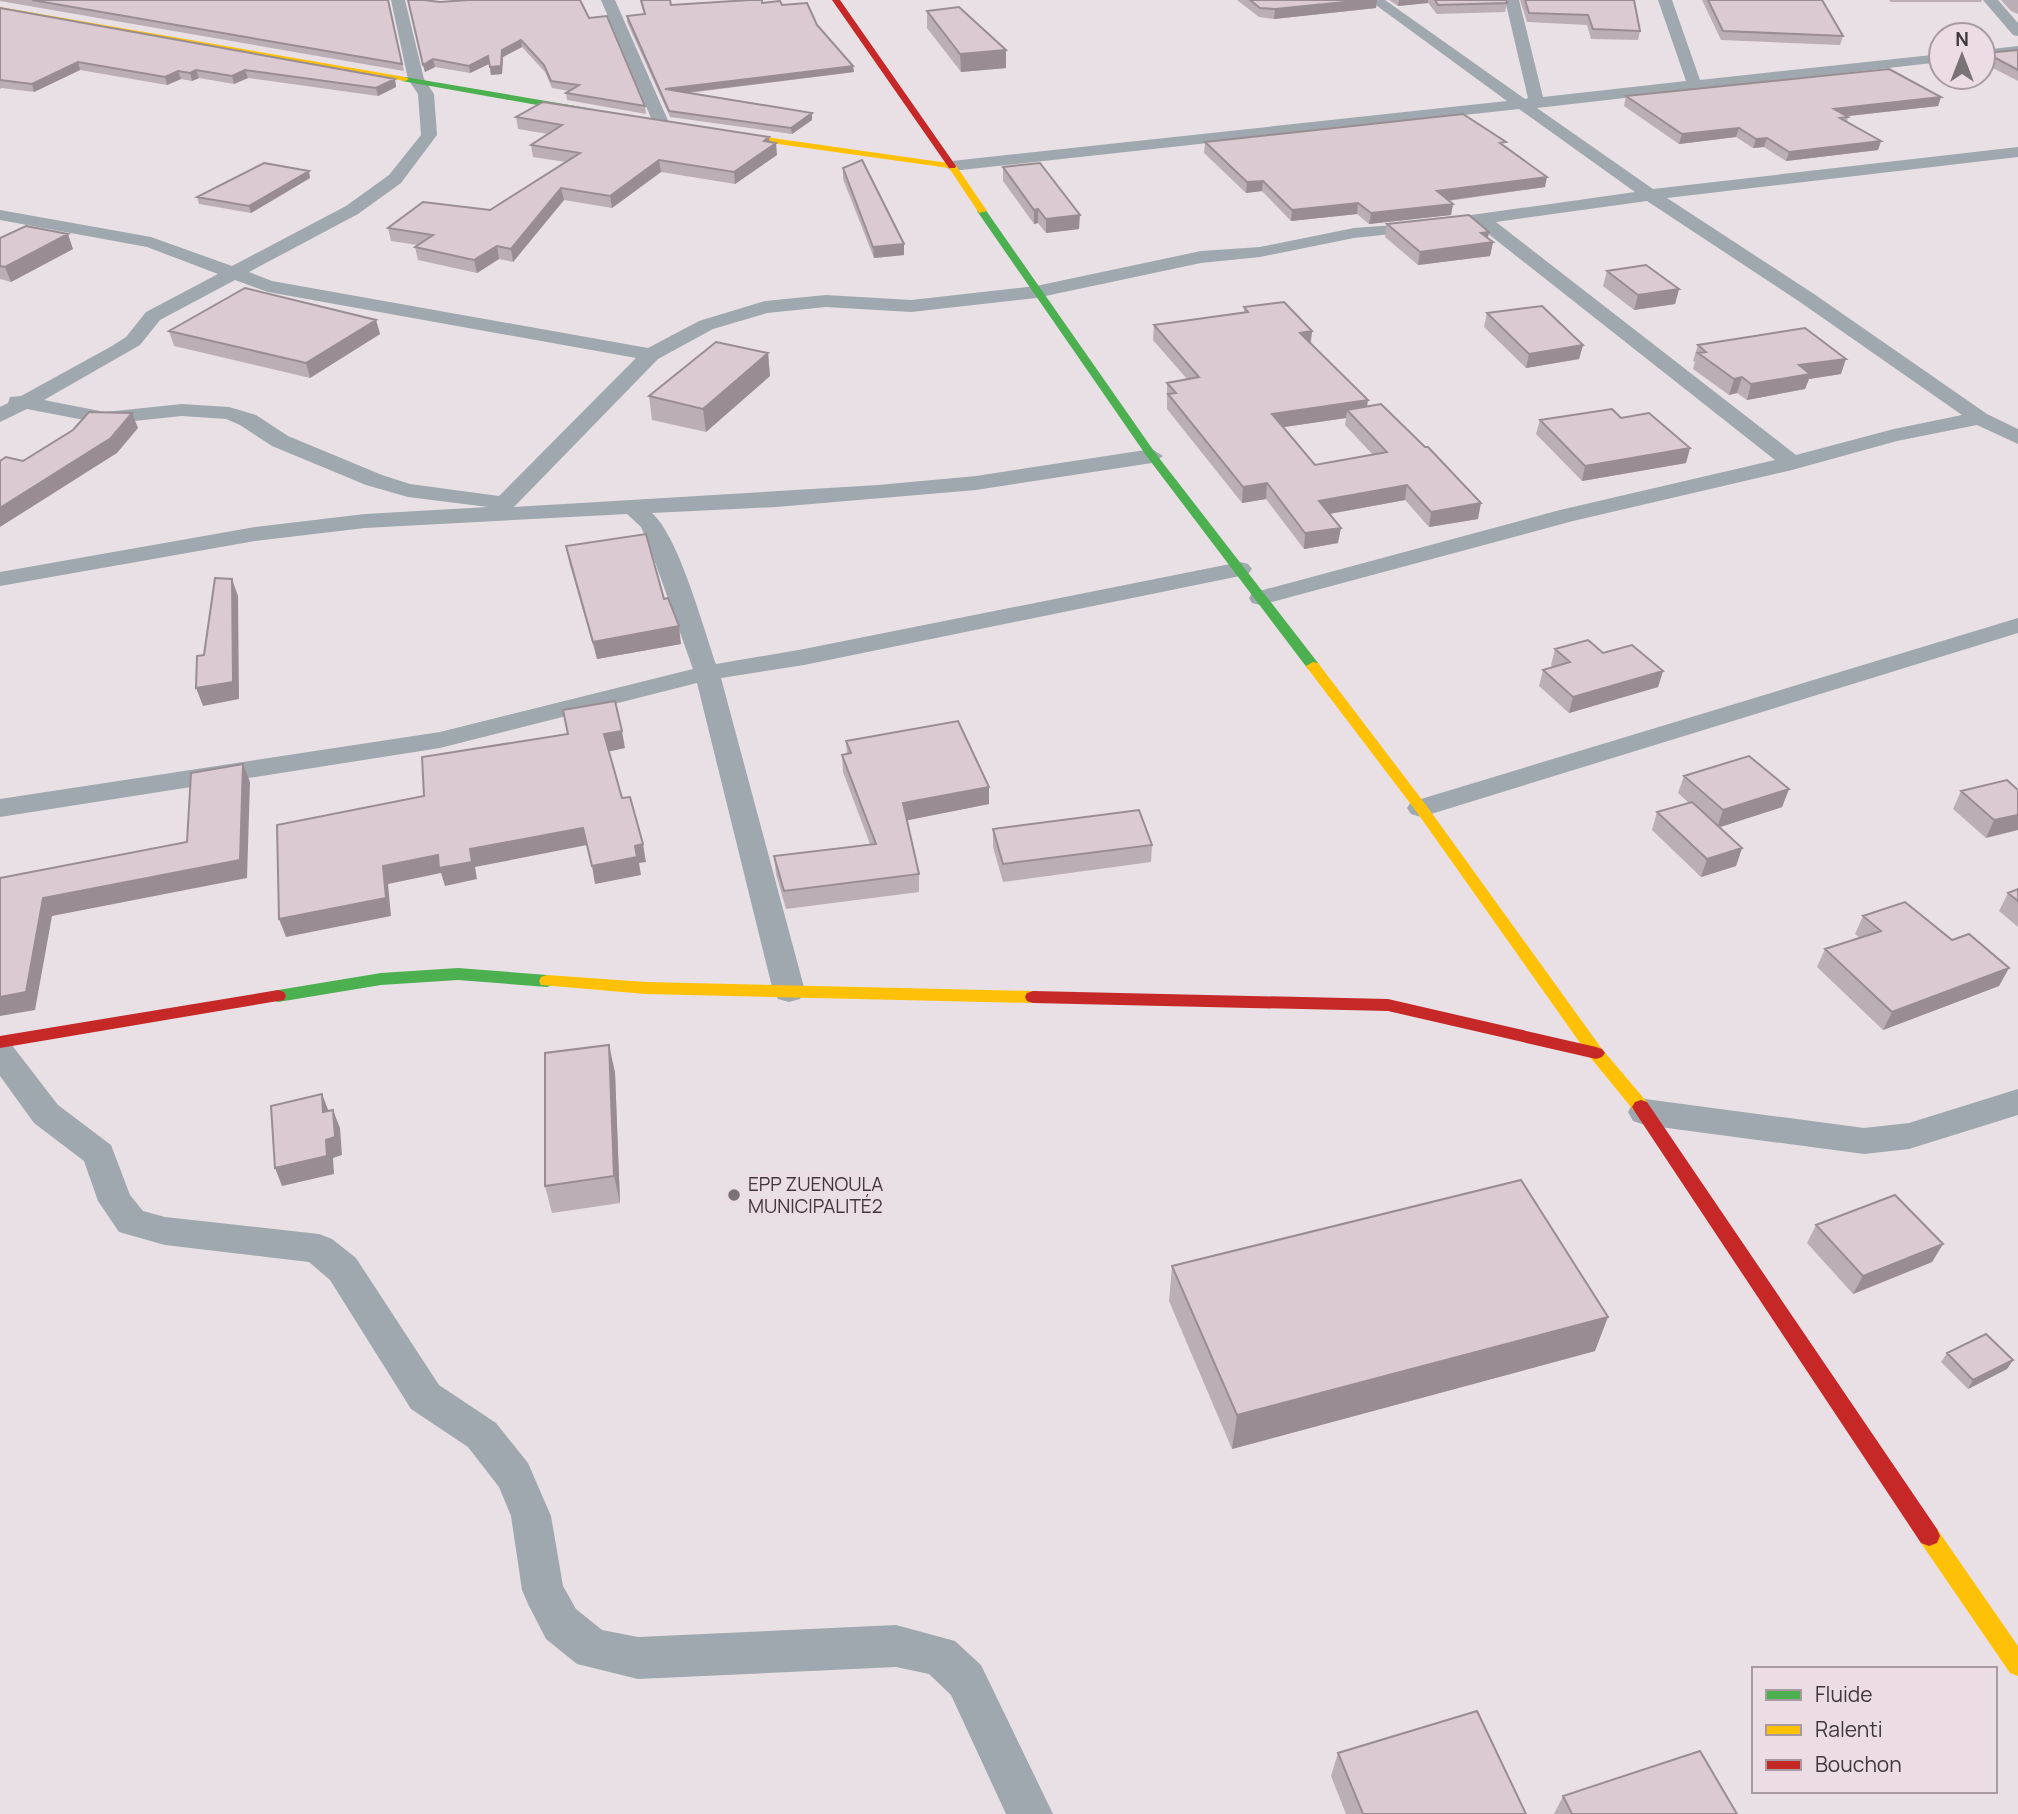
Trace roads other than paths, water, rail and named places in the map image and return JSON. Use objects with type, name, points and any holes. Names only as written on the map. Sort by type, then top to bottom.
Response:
[{"type":"street","points":[[0,416],[133,341],[153,316],[329,224],[395,179],[429,135],[426,94],[416,79],[398,0]]},
{"type":"street","points":[[608,0],[662,125]]},
{"type":"street","points":[[836,0],[1152,456],[1421,808],[1596,1052],[1645,1112],[1869,1449],[2018,1665]]},
{"type":"street","points":[[1376,0],[1517,103],[1650,195],[1807,298],[1980,418],[2018,438]]},
{"type":"street","points":[[1512,0],[1537,103]]},
{"type":"street","points":[[1665,0],[1693,83]]},
{"type":"street","points":[[1990,0],[2018,32]]},
{"type":"street","points":[[0,9],[416,79],[608,115]]},
{"type":"street","points":[[1997,52],[2018,50]]},
{"type":"street","points":[[704,131],[952,166],[1927,59]]},
{"type":"street","points":[[499,508],[651,355],[706,325],[765,307],[826,301],[911,306],[1036,292],[1201,257],[1279,249],[1353,233],[2018,152]]},
{"type":"street","points":[[0,215],[151,242],[268,286],[651,355]]},
{"type":"street","points":[[1481,219],[1792,463]]},
{"type":"street","points":[[0,397],[105,418],[182,410],[229,413],[248,420],[280,441],[374,480],[408,490],[499,508]]},
{"type":"street","points":[[1261,598],[1568,514],[1792,463],[1894,435],[1980,418]]},
{"type":"street","points":[[0,579],[255,534],[365,521],[499,508],[776,500],[976,483],[1152,456]]},
{"type":"street","points":[[630,505],[651,524],[661,545],[707,673],[789,991]]},
{"type":"street","points":[[0,808],[440,740],[707,673],[804,657],[1240,569]]},
{"type":"street","points":[[1421,808],[2018,625]]},
{"type":"street","points":[[0,1042],[381,979],[458,974],[646,988],[1388,1005],[1596,1052]]},
{"type":"street","points":[[0,1052],[46,1114],[74,1132],[99,1154],[115,1200],[131,1222],[164,1231],[289,1243],[319,1249],[344,1269],[425,1397],[482,1435],[514,1476],[531,1516],[543,1590],[561,1624],[592,1649],[638,1658],[896,1646],[940,1656],[966,1680],[1030,1814]]},
{"type":"street","points":[[1645,1112],[1864,1141],[1909,1136],[2018,1102]]},
{"type":"place","name":"EPP ZUENOULA MUNICIPALITÉ2","points":[[734,1195]]}]
